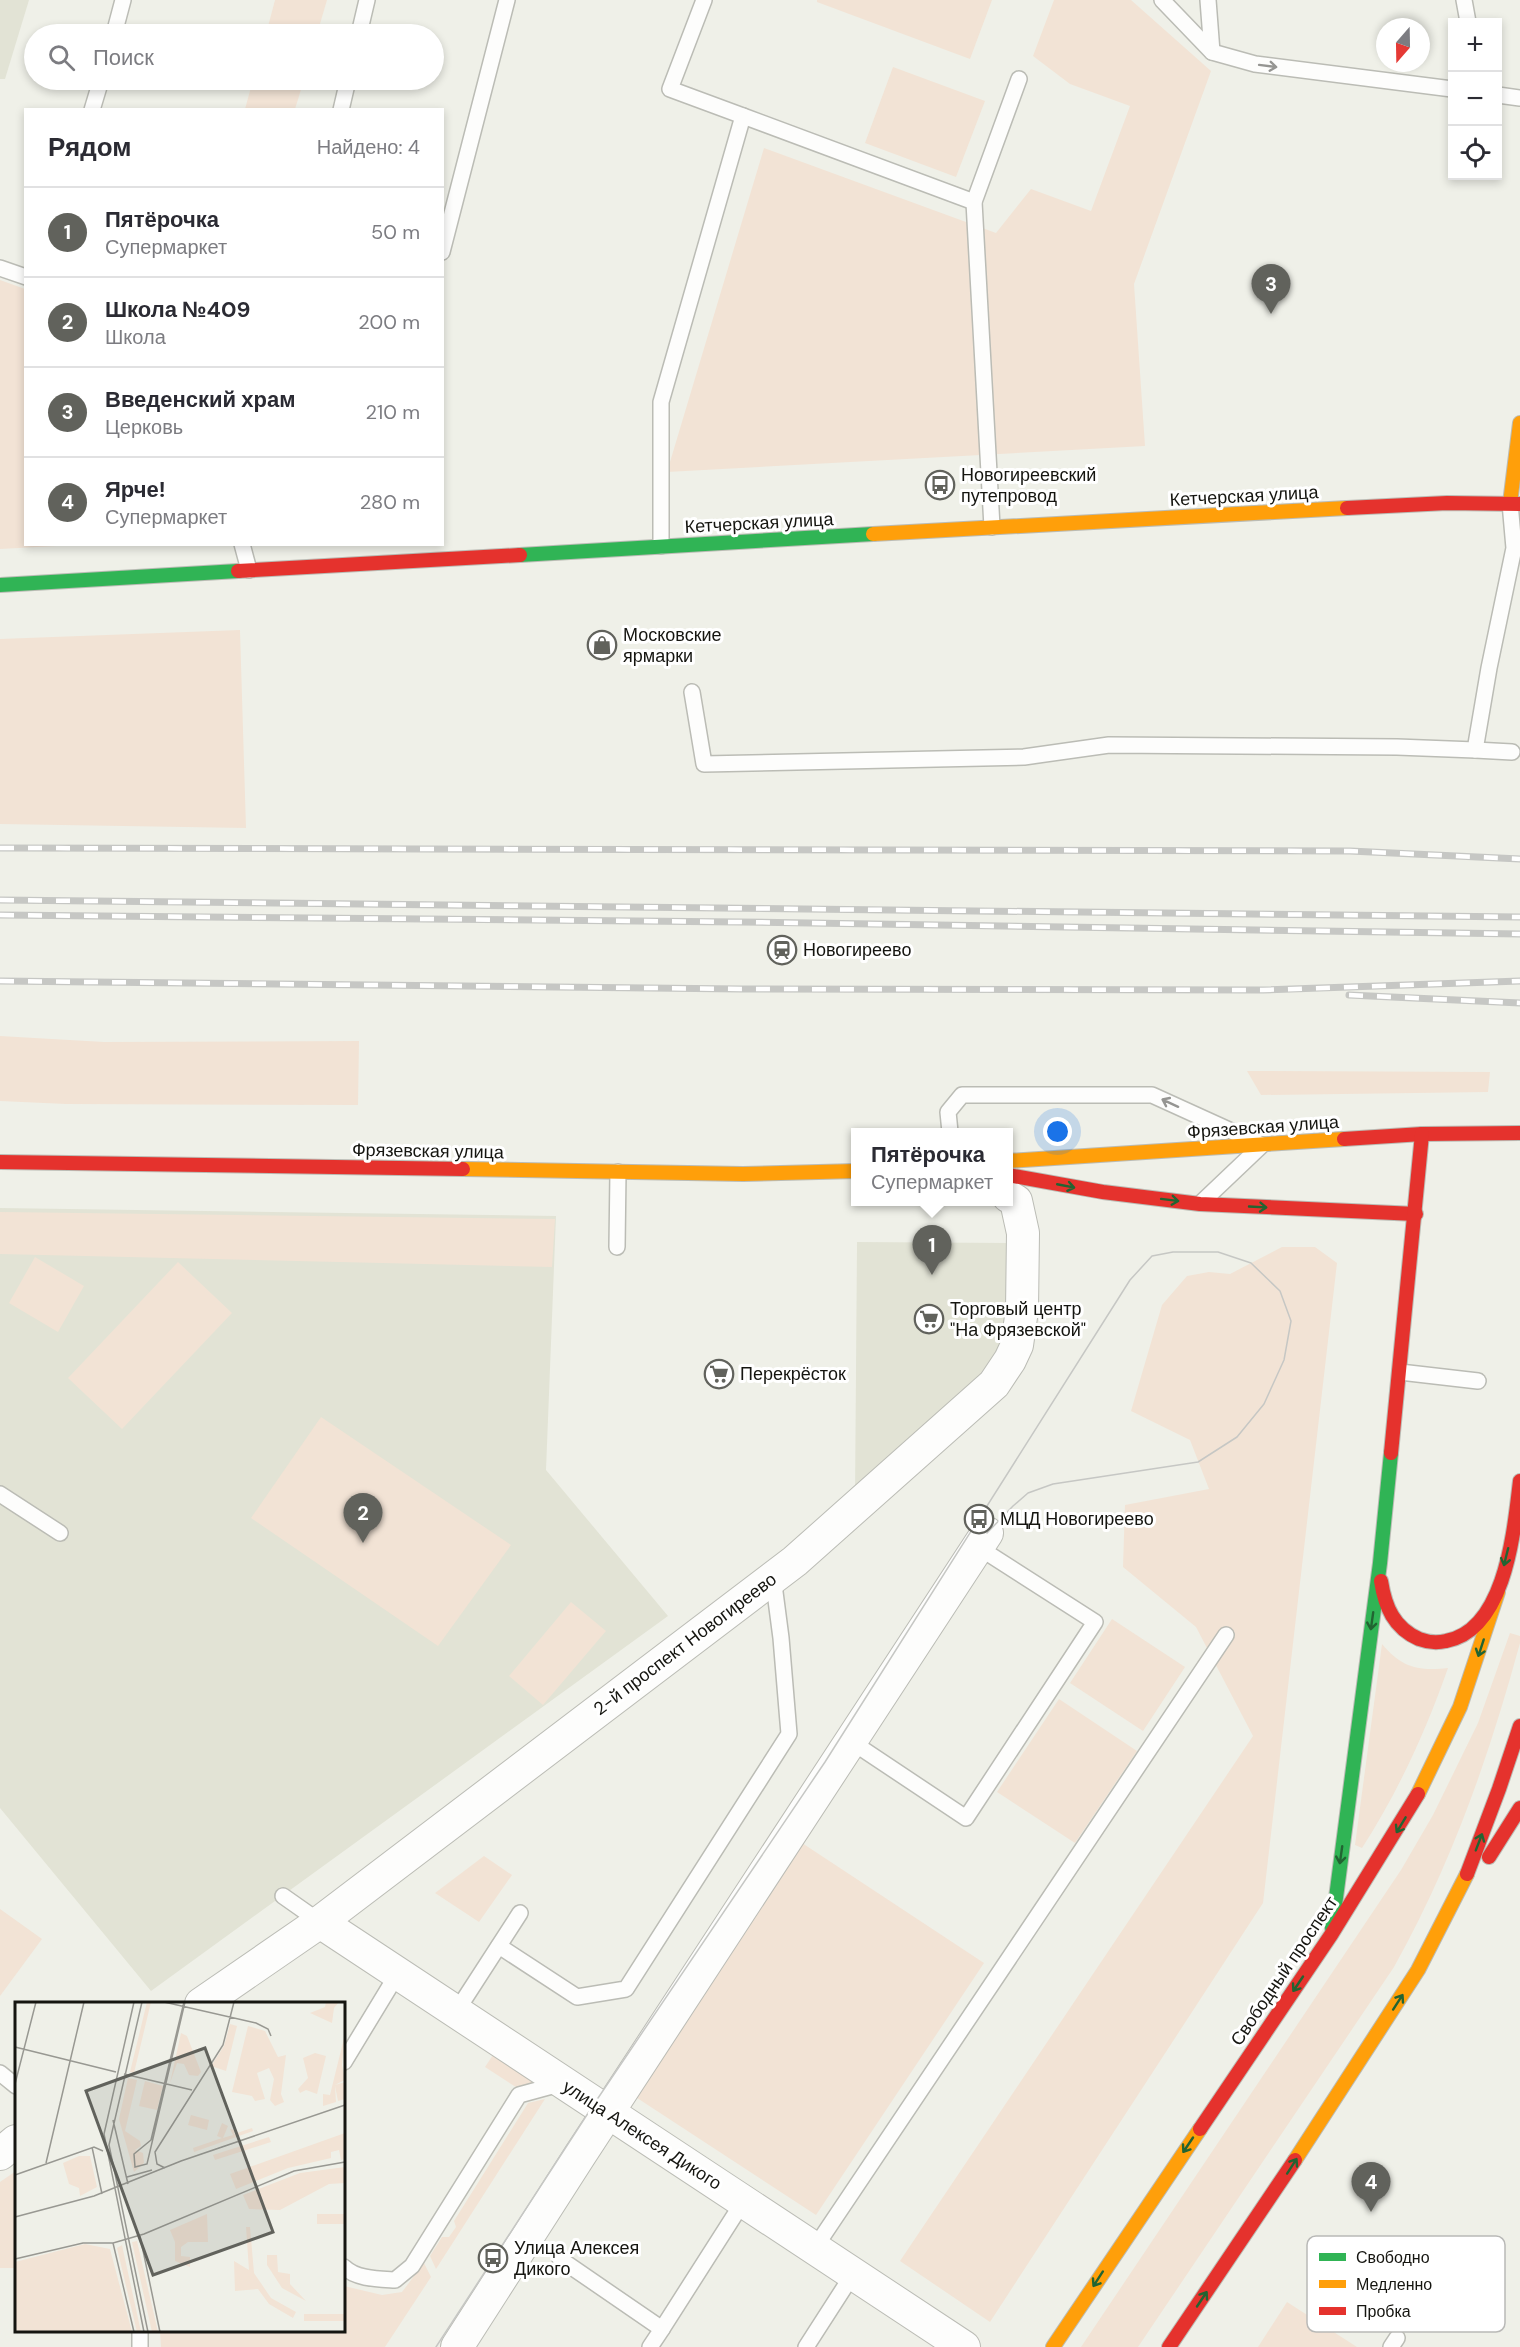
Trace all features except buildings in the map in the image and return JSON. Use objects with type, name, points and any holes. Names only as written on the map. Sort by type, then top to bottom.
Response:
[{"type":"main road","points":[[1515,504],[1520,423]]},
{"type":"main road","name":"Кетчерская улица","points":[[0,585],[992,527],[1447,503],[1515,504]]},
{"type":"main road","name":"Фрязевская улица","points":[[1013,1161],[1422,1134],[1520,1133]]},
{"type":"main road","points":[[1331,1935],[1380,1563],[1416,1214],[1422,1134]]},
{"type":"main road","name":"Фрязевская улица","points":[[0,1162],[743,1174],[851,1171]]},
{"type":"main road","points":[[1013,1176],[1102,1192],[1200,1204],[1416,1214]]},
{"type":"main road","points":[[1380,1563],[1381,1590],[1386,1608],[1396,1625],[1414,1638],[1433,1642],[1452,1640],[1471,1631],[1485,1615],[1498,1592],[1520,1482]]},
{"type":"main road","name":"Свободный проспект","points":[[1053,2347],[1331,1935],[1413,1805],[1460,1707],[1498,1592]]},
{"type":"main road","points":[[1418,1970],[1471,1865],[1520,1726]]},
{"type":"main road","points":[[1169,2347],[1260,2215],[1520,1808]]},
{"type":"street","name":"2-й проспект Новогиреево","points":[[204,2002],[320,1922],[795,1561],[978,1400],[1003,1373],[1017,1345],[1022,1310],[1023,1233],[1016,1201],[1013,1200]]},
{"type":"street","points":[[457,2347],[983,1540]]},
{"type":"street","name":"улица Алексея Дикого","points":[[320,1922],[964,2347]]},
{"type":"street","points":[[0,2154],[15,2142]]},
{"type":"lane","points":[[117,24],[123,0]]},
{"type":"lane","points":[[361,24],[367,0]]},
{"type":"lane","points":[[444,244],[507,0]]},
{"type":"lane","points":[[704,0],[670,89],[974,202]]},
{"type":"lane","points":[[1162,0],[1212,52],[1255,64],[1448,88]]},
{"type":"lane","points":[[1178,17],[1181,0]]},
{"type":"lane","points":[[1208,0],[1212,52]]},
{"type":"lane","points":[[1464,0],[1467,18]]},
{"type":"lane","points":[[992,527],[974,202],[1019,79]]},
{"type":"lane","points":[[93,108],[98,90]]},
{"type":"lane","points":[[341,108],[346,90]]},
{"type":"lane","points":[[1502,96],[1520,98]]},
{"type":"lane","points":[[661,546],[661,402],[742,116]]},
{"type":"lane","points":[[0,268],[24,276]]},
{"type":"lane","points":[[1475,750],[1514,548],[1515,504]]},
{"type":"lane","points":[[243,546],[249,570]]},
{"type":"lane","points":[[692,692],[704,764],[1024,757],[1109,745],[1369,746],[1512,752]]},
{"type":"lane","points":[[950,1128],[948,1112],[962,1095],[1152,1095],[1262,1145],[1200,1204]]},
{"type":"lane","points":[[617,1247],[618,1172]]},
{"type":"lane","points":[[1400,1372],[1478,1381]]},
{"type":"lane","points":[[0,1494],[60,1533]]},
{"type":"lane","points":[[852,1742],[966,1818],[1095,1622],[983,1540]]},
{"type":"lane","points":[[499,1946],[577,1997],[626,1989],[789,1734],[773,1577]]},
{"type":"lane","points":[[814,2249],[1226,1635]]},
{"type":"lane","points":[[283,1896],[320,1922]]},
{"type":"lane","points":[[456,2012],[520,1913]]},
{"type":"lane","points":[[345,2060],[398,1973]]},
{"type":"lane","points":[[0,2073],[15,2085]]},
{"type":"lane","points":[[345,2268],[375,2279],[395,2280],[412,2266],[519,2096],[563,2083]]},
{"type":"lane","points":[[650,2347],[743,2202]]},
{"type":"lane","points":[[560,2259],[662,2329]]},
{"type":"lane","points":[[806,2347],[853,2274]]},
{"type":"shaded area","points":[[0,0],[29,0],[5,79],[0,79]]},
{"type":"shaded area","points":[[275,0],[327,0],[320,24],[269,24]]},
{"type":"shaded area","points":[[817,0],[992,0],[970,59],[817,2]]},
{"type":"shaded area","points":[[1054,0],[1131,0],[1211,71],[1134,284],[1145,446],[667,472],[764,148],[996,233],[1031,189],[1091,211],[1130,106],[1070,84],[1033,56]]},
{"type":"shaded area","points":[[893,67],[985,101],[956,177],[865,143]]},
{"type":"shaded area","points":[[250,90],[301,90],[295,108],[245,108]]},
{"type":"shaded area","points":[[0,280],[24,289],[24,546],[56,546],[0,549]]},
{"type":"shaded area","points":[[240,630],[246,828],[0,824],[0,639]]},
{"type":"shaded area","points":[[0,1036],[104,1042],[359,1041],[358,1105],[66,1104],[0,1101]]},
{"type":"shaded area","points":[[1247,1071],[1490,1072],[1488,1092],[1261,1095]]},
{"type":"shaded area","points":[[0,1208],[556,1216],[546,1470],[668,1616],[151,1991],[0,1808]]},
{"type":"shaded area","points":[[0,1212],[555,1219],[552,1267],[0,1254]]},
{"type":"shaded area","points":[[857,1242],[1009,1243],[1012,1332],[997,1366],[855,1495]]},
{"type":"shaded area","points":[[1282,1247],[1315,1247],[1337,1263],[1263,1903],[990,2322],[900,2261],[1253,1736],[1196,1627],[1123,1567],[1125,1505],[1209,1489],[1190,1440],[1131,1411],[1162,1305],[1187,1276],[1209,1272],[1230,1274]]},
{"type":"shaded area","points":[[35,1257],[84,1286],[58,1332],[9,1303]]},
{"type":"shaded area","points":[[178,1262],[232,1313],[122,1429],[68,1378]]},
{"type":"shaded area","points":[[321,1417],[511,1545],[438,1646],[251,1518]]},
{"type":"shaded area","points":[[571,1602],[606,1631],[543,1705],[509,1676]]},
{"type":"shaded area","points":[[1112,1619],[1185,1667],[1143,1731],[1070,1683]]},
{"type":"shaded area","points":[[1510,1633],[1520,1636],[1520,1643],[1482,1768],[1434,1889],[1394,1967],[1138,2347],[1081,2347],[1401,1870],[1433,1815],[1478,1723]]},
{"type":"shaded area","points":[[1382,1644],[1389,1652],[1411,1666],[1428,1669],[1448,1668],[1410,1761],[1388,1805],[1362,1848],[1355,1845]]},
{"type":"shaded area","points":[[1059,1699],[1137,1751],[1075,1843],[997,1792]]},
{"type":"shaded area","points":[[799,1841],[984,1963],[816,2215],[631,2094]]},
{"type":"shaded area","points":[[484,1856],[512,1875],[479,1922],[435,1893]]},
{"type":"shaded area","points":[[0,1909],[42,1939],[0,1996]]},
{"type":"shaded area","points":[[493,2055],[535,2083],[519,2089],[485,2067]]},
{"type":"shaded area","points":[[545,2099],[436,2269],[430,2256],[442,2237],[449,2237],[456,2227],[454,2221],[528,2103]]},
{"type":"shaded area","points":[[15,2172],[15,2268],[0,2268],[0,2182]]},
{"type":"shaded area","points":[[424,2263],[431,2277],[385,2347],[161,2347],[160,2332],[345,2332],[345,2286],[382,2295],[402,2292]]},
{"type":"shaded area","points":[[1287,2302],[1307,2315],[1307,2332],[1334,2332],[1357,2347],[1258,2347]]},
{"type":"tram line","points":[[436,2347],[594,2104],[825,1762],[1130,1280],[1152,1256],[1173,1252],[1218,1252],[1251,1263],[1280,1291],[1291,1321],[1284,1360],[1264,1404],[1237,1437],[1198,1462],[1053,1484],[1028,1493],[987,1533]]},
{"type":"railway","points":[[0,848],[1350,851],[1520,859]]},
{"type":"railway","points":[[0,900],[1520,917]]},
{"type":"railway","points":[[0,915],[740,922],[1520,934]]},
{"type":"railway","points":[[0,981],[741,989],[1263,990],[1520,981]]},
{"type":"railway","points":[[1349,995],[1520,1003]]},
{"type":"traffic: fast","points":[[520,555],[873,534]]},
{"type":"traffic: fast","points":[[0,585],[238,571]]},
{"type":"traffic: fast","points":[[1332,1928],[1380,1563],[1391,1453]]},
{"type":"traffic: slow","points":[[1510,503],[1520,423]]},
{"type":"traffic: slow","points":[[873,534],[1347,508]]},
{"type":"traffic: slow","points":[[1013,1161],[1344,1139]]},
{"type":"traffic: slow","points":[[463,1169],[743,1174],[851,1171]]},
{"type":"traffic: slow","points":[[1418,1794],[1460,1707],[1498,1592]]},
{"type":"traffic: slow","points":[[1295,2160],[1418,1970],[1467,1874]]},
{"type":"traffic: slow","points":[[1053,2347],[1200,2129]]},
{"type":"traffic: jam","points":[[1347,508],[1447,503],[1520,504]]},
{"type":"traffic: jam","points":[[238,571],[520,555]]},
{"type":"traffic: jam","points":[[1344,1139],[1422,1134],[1520,1133]]},
{"type":"traffic: jam","points":[[1391,1453],[1422,1134]]},
{"type":"traffic: jam","points":[[0,1162],[463,1169]]},
{"type":"traffic: jam","points":[[1013,1176],[1103,1192],[1200,1204],[1416,1214]]},
{"type":"traffic: jam","points":[[1381,1581],[1392,1616],[1410,1634],[1422,1640],[1439,1642],[1466,1633],[1482,1618],[1494,1598],[1503,1575],[1510,1550],[1520,1481]]},
{"type":"traffic: jam","points":[[1467,1874],[1520,1726]]},
{"type":"traffic: jam","points":[[1200,2129],[1331,1935],[1418,1794]]},
{"type":"traffic: jam","points":[[1489,1857],[1520,1808]]},
{"type":"traffic: jam","points":[[1169,2347],[1295,2160]]},
{"type":"place","name":"Введенский храм","points":[[1271,314]]},
{"type":"place","name":"Новогиреевский путепровод","points":[[940,485]]},
{"type":"place","name":"Московские ярмарки","points":[[602,645]]},
{"type":"place","name":"Новогиреево","points":[[782,950]]},
{"type":"place","name":"Пятёрочка","points":[[932,1275]]},
{"type":"place","name":"Торговый центр \"На Фрязевской\"","points":[[929,1319]]},
{"type":"place","name":"Перекрёсток","points":[[719,1374]]},
{"type":"place","name":"МЦД Новогиреево","points":[[979,1519]]},
{"type":"place","name":"Школа №409","points":[[363,1543]]},
{"type":"place","name":"Ярче!","points":[[1371,2212]]},
{"type":"place","name":"Улица Алексея Дикого","points":[[493,2258]]}]
